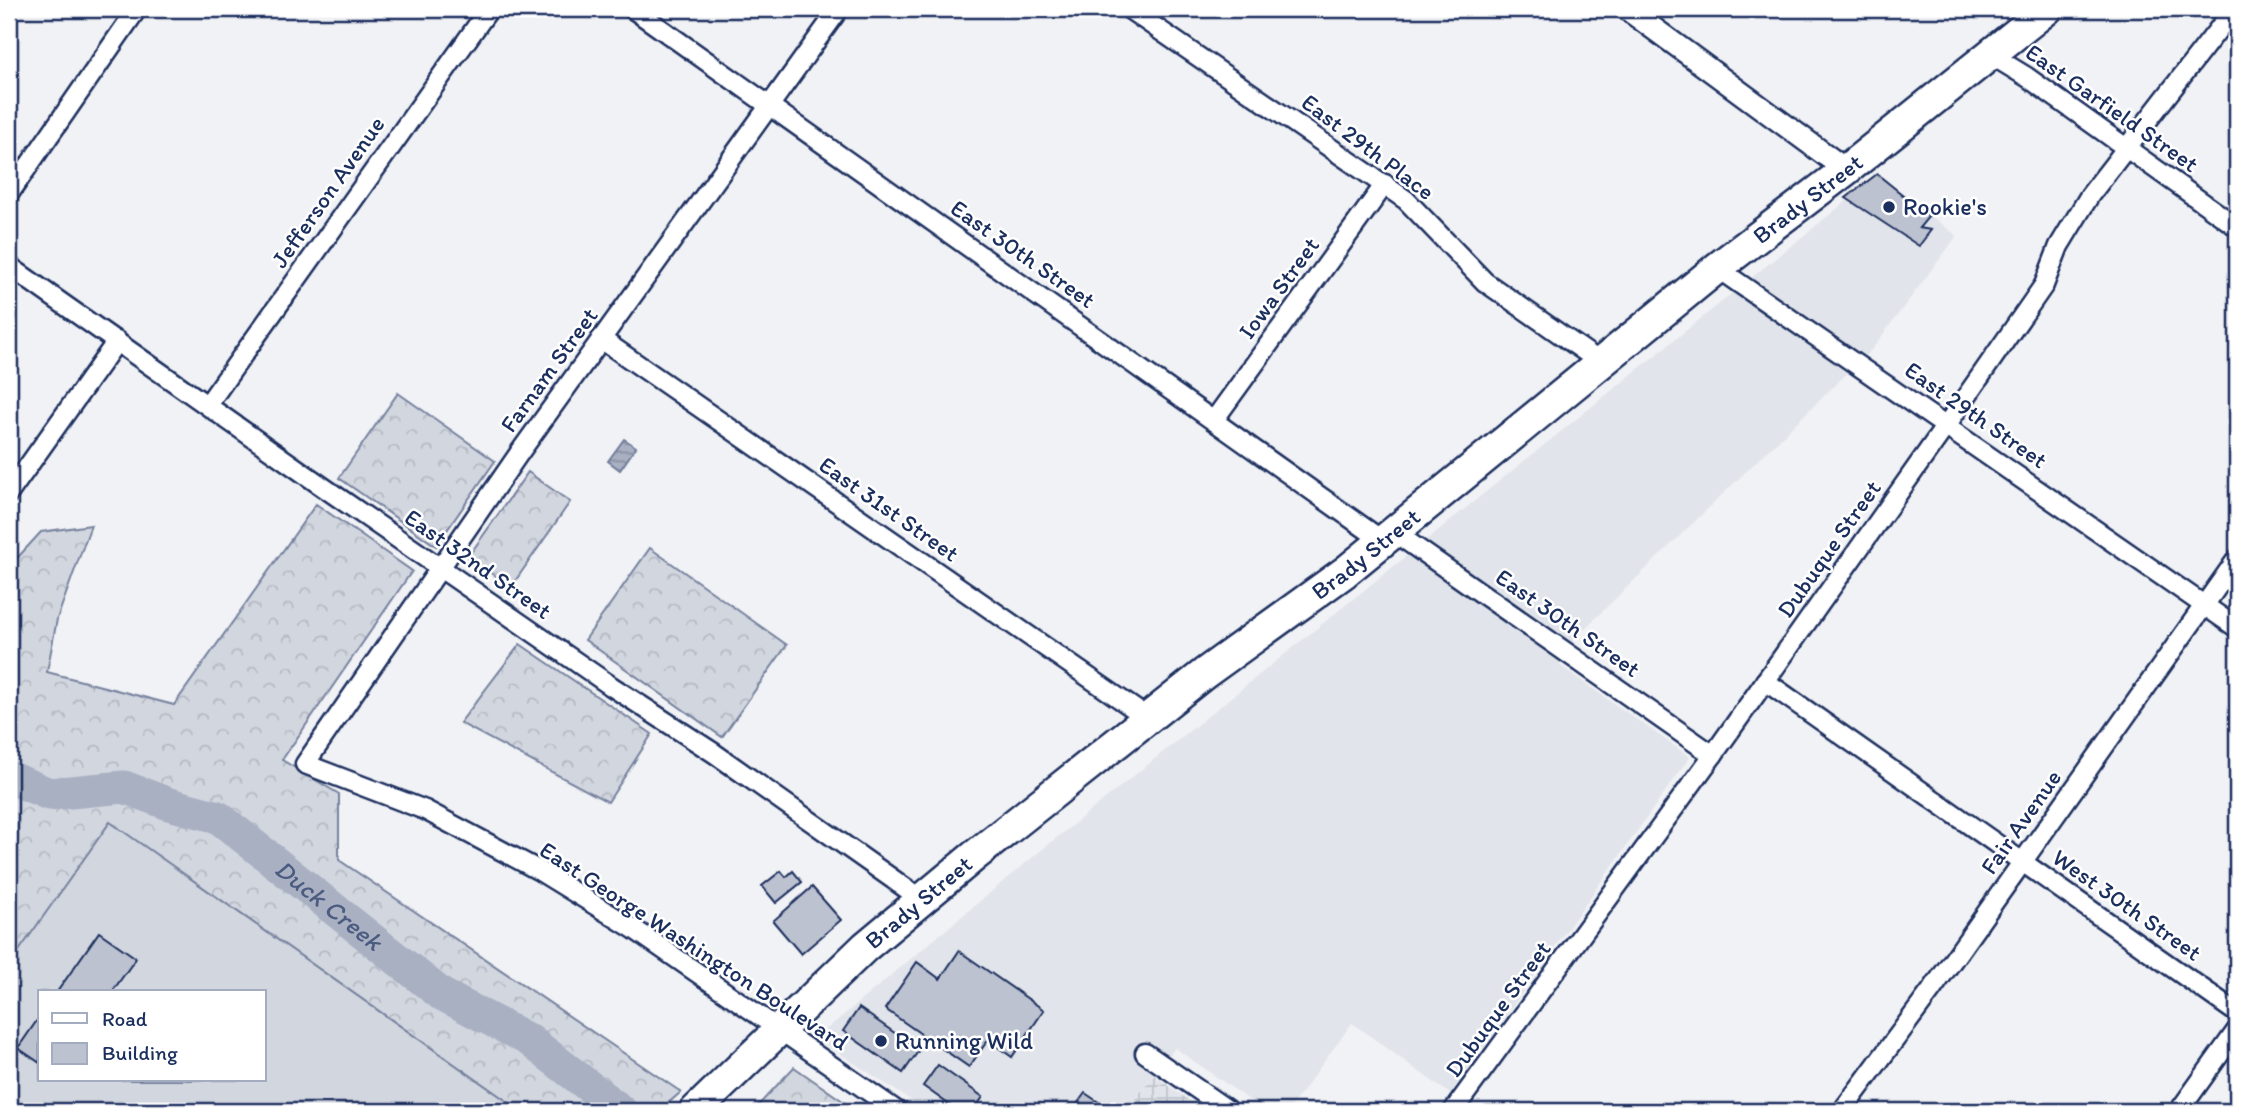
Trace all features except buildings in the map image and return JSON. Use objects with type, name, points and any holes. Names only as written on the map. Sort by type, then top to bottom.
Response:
[{"type":"highway","name":"Brady Street","points":[[703,1103],[865,947],[921,899],[1205,673],[1345,572],[1717,268],[1846,170],[2047,9]]},
{"type":"street","points":[[9,194],[137,9]]},
{"type":"street","name":"Jefferson Avenue","points":[[208,404],[489,9]]},
{"type":"street","name":"East 30th Street","points":[[633,9],[1214,420],[1713,755]]},
{"type":"street","name":"Farnam Street","points":[[306,764],[439,567],[839,9]]},
{"type":"street","name":"East 29th Place","points":[[1129,9],[1385,184],[1406,200],[1485,282],[1600,362]]},
{"type":"street","points":[[1627,9],[1846,170]]},
{"type":"street","name":"Dubuque Street","points":[[1453,1111],[1713,755],[2044,285],[2059,246],[2090,195],[2234,9]]},
{"type":"street","name":"East Garfield Street","points":[[1991,55],[2027,77],[2237,227]]},
{"type":"street","name":"Iowa Street","points":[[1214,420],[1385,184]]},
{"type":"street","name":"East 32nd Street","points":[[9,266],[921,899]]},
{"type":"street","name":"East 29th Street","points":[[1717,268],[2237,628]]},
{"type":"street","name":"East 31st Street","points":[[601,339],[1149,719]]},
{"type":"street","points":[[9,494],[117,341]]},
{"type":"street","name":"Fair Avenue","points":[[1842,1111],[2237,559]]},
{"type":"street","points":[[1765,681],[2022,862]]},
{"type":"street","name":"East George Washington Boulevard","points":[[306,764],[425,810],[538,870],[634,929],[897,1111]]},
{"type":"street","name":"West 30th Street","points":[[2022,862],[2237,1013]]},
{"type":"street","points":[[2179,1111],[2237,1030]]},
{"type":"street","points":[[1145,1053],[1230,1111]]},
{"type":"shaded area","points":[[1879,175],[1957,236],[1872,349],[1575,638],[1559,665],[1690,757],[1450,1094],[1352,1023],[1288,1111],[1265,1111],[1175,1048],[1127,1111],[927,1111],[816,1038],[1033,857]]},
{"type":"shaded area","points":[[1153,1074],[1203,1111],[1127,1111]]},
{"type":"green space","points":[[398,393],[495,461],[436,546],[339,478]]},
{"type":"green space","points":[[528,472],[570,502],[511,587],[468,557]]},
{"type":"green space","points":[[316,504],[412,571],[282,760],[339,794],[339,860],[681,1092],[659,1111],[521,1111],[188,877],[9,983],[9,567],[41,532],[91,525],[57,619],[47,672],[174,705]]},
{"type":"green space","points":[[650,548],[787,645],[722,737],[585,640]]},
{"type":"green space","points":[[520,644],[652,734],[608,802],[460,723]]},
{"type":"green space","points":[[110,822],[521,1111],[9,1111],[9,965]]},
{"type":"green space","points":[[794,1067],[857,1111],[753,1111]]},
{"type":"water","points":[[624,439],[636,447],[620,470],[608,461]]},
{"type":"waterway","name":"Duck Creek","points":[[9,777],[49,794],[124,787],[169,804],[218,817],[441,994],[529,1040],[621,1111]]},
{"type":"place","name":"Rookie's","points":[[1889,207]]},
{"type":"place","name":"Running Wild","points":[[881,1041]]}]
